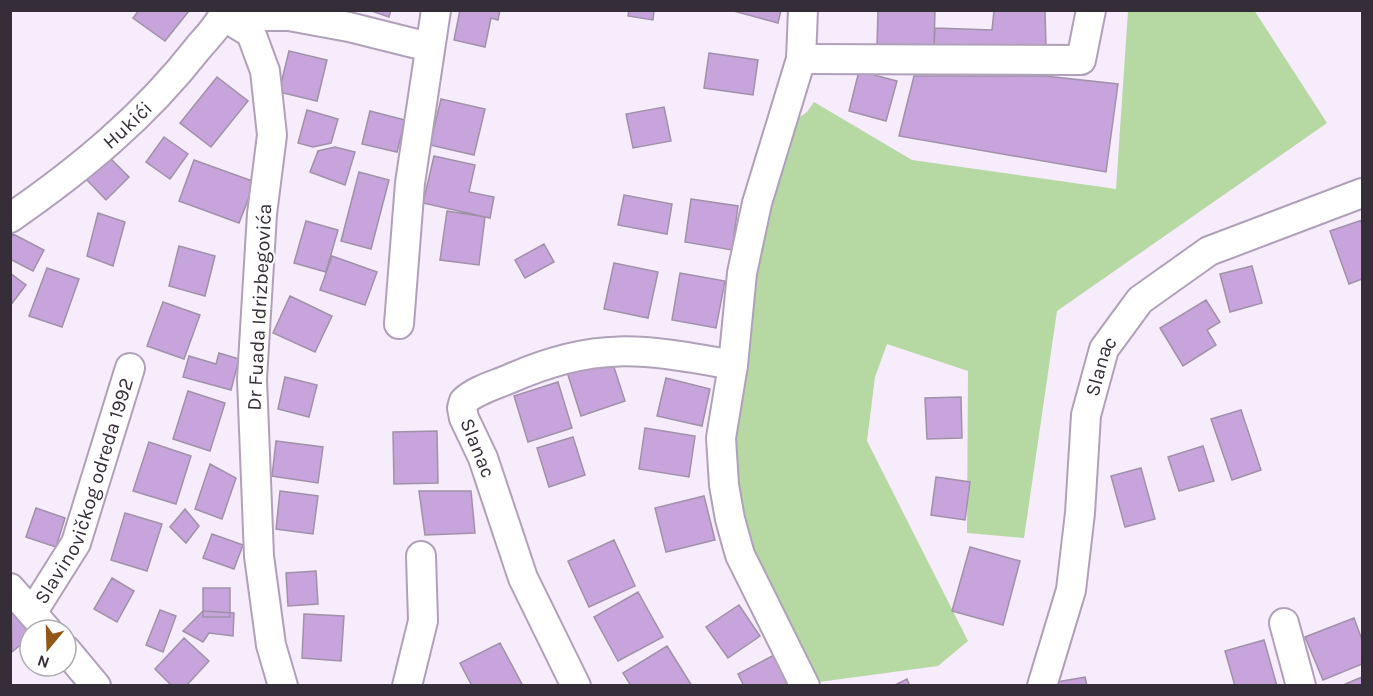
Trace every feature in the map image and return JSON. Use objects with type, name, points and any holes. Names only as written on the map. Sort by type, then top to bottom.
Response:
[{"type":"street","points":[[399,324],[411,183],[436,10]]},
{"type":"street","points":[[803,10],[801,59],[754,215],[742,273],[733,364],[722,438],[724,485],[740,555],[805,686]]},
{"type":"street","points":[[801,59],[1081,60],[1091,10]]},
{"type":"street","points":[[224,13],[289,16],[349,27],[429,47]]},
{"type":"street","name":"Hukići","points":[[10,218],[76,172],[125,129],[167,87],[224,13]]},
{"type":"street","name":"Dr Fuada Idrizbegovića","points":[[224,13],[251,33],[265,71],[272,135],[262,214],[252,378],[259,556],[271,645],[283,686]]},
{"type":"street","name":"Slanac","points":[[1042,686],[1071,590],[1086,415],[1104,349],[1140,300],[1209,251],[1362,193]]},
{"type":"street","name":"Slanac","points":[[576,686],[523,578],[483,458],[464,418],[462,408],[464,400],[526,371],[586,353],[608,350],[656,351],[733,364]]},
{"type":"street","name":"Slavinovičkog odreda 1992","points":[[42,618],[76,543],[130,368]]},
{"type":"street","points":[[407,686],[423,621],[421,556]]},
{"type":"street","name":"Slavinovičkog odreda 1992","points":[[10,588],[36,618]]},
{"type":"street","points":[[1284,623],[1301,686]]},
{"type":"street","points":[[78,664],[96,686]]},
{"type":"green space","points":[[1254,10],[1327,123],[1057,311],[1024,538],[967,533],[968,371],[887,344],[875,377],[867,441],[968,641],[938,666],[804,684],[730,519],[742,274],[797,119],[807,112],[814,102],[912,160],[1116,189],[1128,11]]},
{"type":"building","points":[[139,10],[189,11],[165,41],[133,18]]},
{"type":"building","points":[[369,10],[391,10],[389,17]]},
{"type":"building","points":[[460,10],[500,10],[498,20],[491,18],[485,47],[454,40]]},
{"type":"building","points":[[629,10],[654,10],[653,20],[628,16]]},
{"type":"building","points":[[730,10],[781,10],[778,23]]},
{"type":"building","points":[[878,10],[935,10],[934,47],[877,46]]},
{"type":"building","points":[[994,10],[1045,10],[1046,48],[934,47],[935,28],[992,30]]},
{"type":"building","points":[[289,51],[327,60],[317,101],[279,92]]},
{"type":"building","points":[[709,53],[758,60],[753,95],[704,88]]},
{"type":"building","points":[[859,71],[897,81],[886,121],[849,111]]},
{"type":"building","points":[[914,76],[1045,76],[1118,84],[1106,172],[899,136]]},
{"type":"building","points":[[217,77],[248,101],[211,147],[180,123]]},
{"type":"building","points":[[441,99],[485,109],[474,155],[430,145]]},
{"type":"building","points":[[664,107],[671,141],[633,148],[626,114]]},
{"type":"building","points":[[307,110],[338,119],[331,143],[313,147],[298,143]]},
{"type":"building","points":[[370,111],[405,120],[397,152],[362,144]]},
{"type":"building","points":[[164,137],[188,154],[170,179],[146,162]]},
{"type":"building","points":[[335,147],[355,152],[345,185],[310,172],[318,151]]},
{"type":"building","points":[[434,156],[475,165],[469,192],[494,197],[490,218],[423,203]]},
{"type":"building","points":[[109,157],[129,177],[106,200],[86,179]]},
{"type":"building","points":[[194,160],[255,182],[239,223],[179,201]]},
{"type":"building","points":[[359,172],[389,180],[371,249],[341,241]]},
{"type":"building","points":[[624,195],[672,204],[667,234],[618,225]]},
{"type":"building","points":[[691,199],[738,206],[732,250],[685,242]]},
{"type":"building","points":[[447,211],[485,217],[479,265],[440,260]]},
{"type":"building","points":[[98,213],[125,222],[113,266],[87,256]]},
{"type":"building","points":[[1362,220],[1362,279],[1349,284],[1330,231]]},
{"type":"building","points":[[306,221],[338,230],[326,272],[294,263]]},
{"type":"building","points":[[13,234],[44,250],[33,271],[10,259],[10,240]]},
{"type":"building","points":[[544,244],[554,262],[525,278],[515,260]]},
{"type":"building","points":[[179,246],[215,256],[205,296],[169,286]]},
{"type":"building","points":[[332,256],[377,272],[365,305],[320,290]]},
{"type":"building","points":[[614,263],[658,272],[648,318],[604,309]]},
{"type":"building","points":[[1252,266],[1262,303],[1230,312],[1220,274]]},
{"type":"building","points":[[47,268],[79,279],[62,327],[29,316]]},
{"type":"building","points":[[10,273],[26,285],[10,306]]},
{"type":"building","points":[[680,273],[725,281],[716,328],[672,320]]},
{"type":"building","points":[[290,296],[332,316],[315,352],[273,333]]},
{"type":"building","points":[[1206,300],[1220,322],[1207,330],[1216,345],[1183,366],[1160,328]]},
{"type":"building","points":[[163,302],[200,315],[184,359],[147,346]]},
{"type":"building","points":[[219,353],[239,359],[231,390],[183,377],[189,356],[216,364]]},
{"type":"building","points":[[611,358],[625,401],[581,416],[567,372]]},
{"type":"building","points":[[285,377],[317,385],[309,417],[278,409]]},
{"type":"building","points":[[666,378],[710,389],[702,426],[657,416]]},
{"type":"building","points":[[558,382],[572,428],[528,442],[514,396]]},
{"type":"building","points":[[188,391],[225,403],[210,451],[173,439]]},
{"type":"building","points":[[961,397],[962,438],[927,439],[925,398]]},
{"type":"building","points":[[1241,410],[1261,470],[1232,480],[1211,419]]},
{"type":"building","points":[[645,428],[695,436],[689,477],[639,469]]},
{"type":"building","points":[[437,431],[438,483],[394,484],[393,432]]},
{"type":"building","points":[[573,437],[585,475],[549,487],[537,448]]},
{"type":"building","points":[[276,441],[323,447],[318,483],[272,476]]},
{"type":"building","points":[[149,442],[191,456],[176,504],[133,491]]},
{"type":"building","points":[[1203,446],[1214,481],[1179,491],[1168,457]]},
{"type":"building","points":[[210,464],[236,478],[222,519],[195,509]]},
{"type":"building","points":[[1141,468],[1155,519],[1125,527],[1111,476]]},
{"type":"building","points":[[936,477],[970,482],[965,520],[931,515]]},
{"type":"building","points":[[280,491],[318,496],[313,534],[276,529]]},
{"type":"building","points":[[419,491],[471,491],[475,533],[425,535]]},
{"type":"building","points":[[704,496],[715,540],[666,552],[655,508]]},
{"type":"building","points":[[36,508],[65,518],[56,547],[26,537]]},
{"type":"building","points":[[185,509],[199,526],[186,543],[170,527]]},
{"type":"building","points":[[125,513],[162,524],[147,571],[111,560]]},
{"type":"building","points":[[212,534],[243,545],[234,569],[203,558]]},
{"type":"building","points":[[614,540],[635,586],[589,607],[568,561]]},
{"type":"building","points":[[970,547],[1020,561],[1003,625],[952,611]]},
{"type":"building","points":[[316,571],[318,604],[288,606],[286,573]]},
{"type":"building","points":[[112,578],[134,591],[117,622],[94,609]]},
{"type":"building","points":[[203,588],[230,588],[230,617],[203,617]]},
{"type":"building","points":[[638,592],[663,637],[618,661],[594,617]]},
{"type":"building","points":[[739,605],[760,636],[728,658],[706,627]]},
{"type":"building","points":[[11,610],[18,618],[18,647],[12,652]]},
{"type":"building","points":[[160,610],[176,616],[163,652],[146,645]]},
{"type":"building","points":[[203,611],[234,613],[233,636],[209,633],[203,642],[183,631]]},
{"type":"building","points":[[304,614],[344,616],[341,661],[302,658]]},
{"type":"building","points":[[1354,618],[1362,640],[1362,664],[1323,680],[1305,637]]},
{"type":"building","points":[[184,638],[209,661],[186,686],[172,686],[155,669]]},
{"type":"building","points":[[1264,640],[1277,686],[1235,686],[1225,651]]},
{"type":"building","points":[[500,643],[523,686],[472,686],[460,663]]},
{"type":"building","points":[[667,646],[692,686],[631,686],[623,673]]},
{"type":"building","points":[[776,654],[793,686],[744,686],[738,674]]},
{"type":"building","points":[[1085,677],[1087,686],[1057,686],[1057,682]]},
{"type":"building","points":[[1362,677],[1362,686],[1343,686],[1343,685]]},
{"type":"building","points":[[907,679],[910,686],[893,686]]}]
